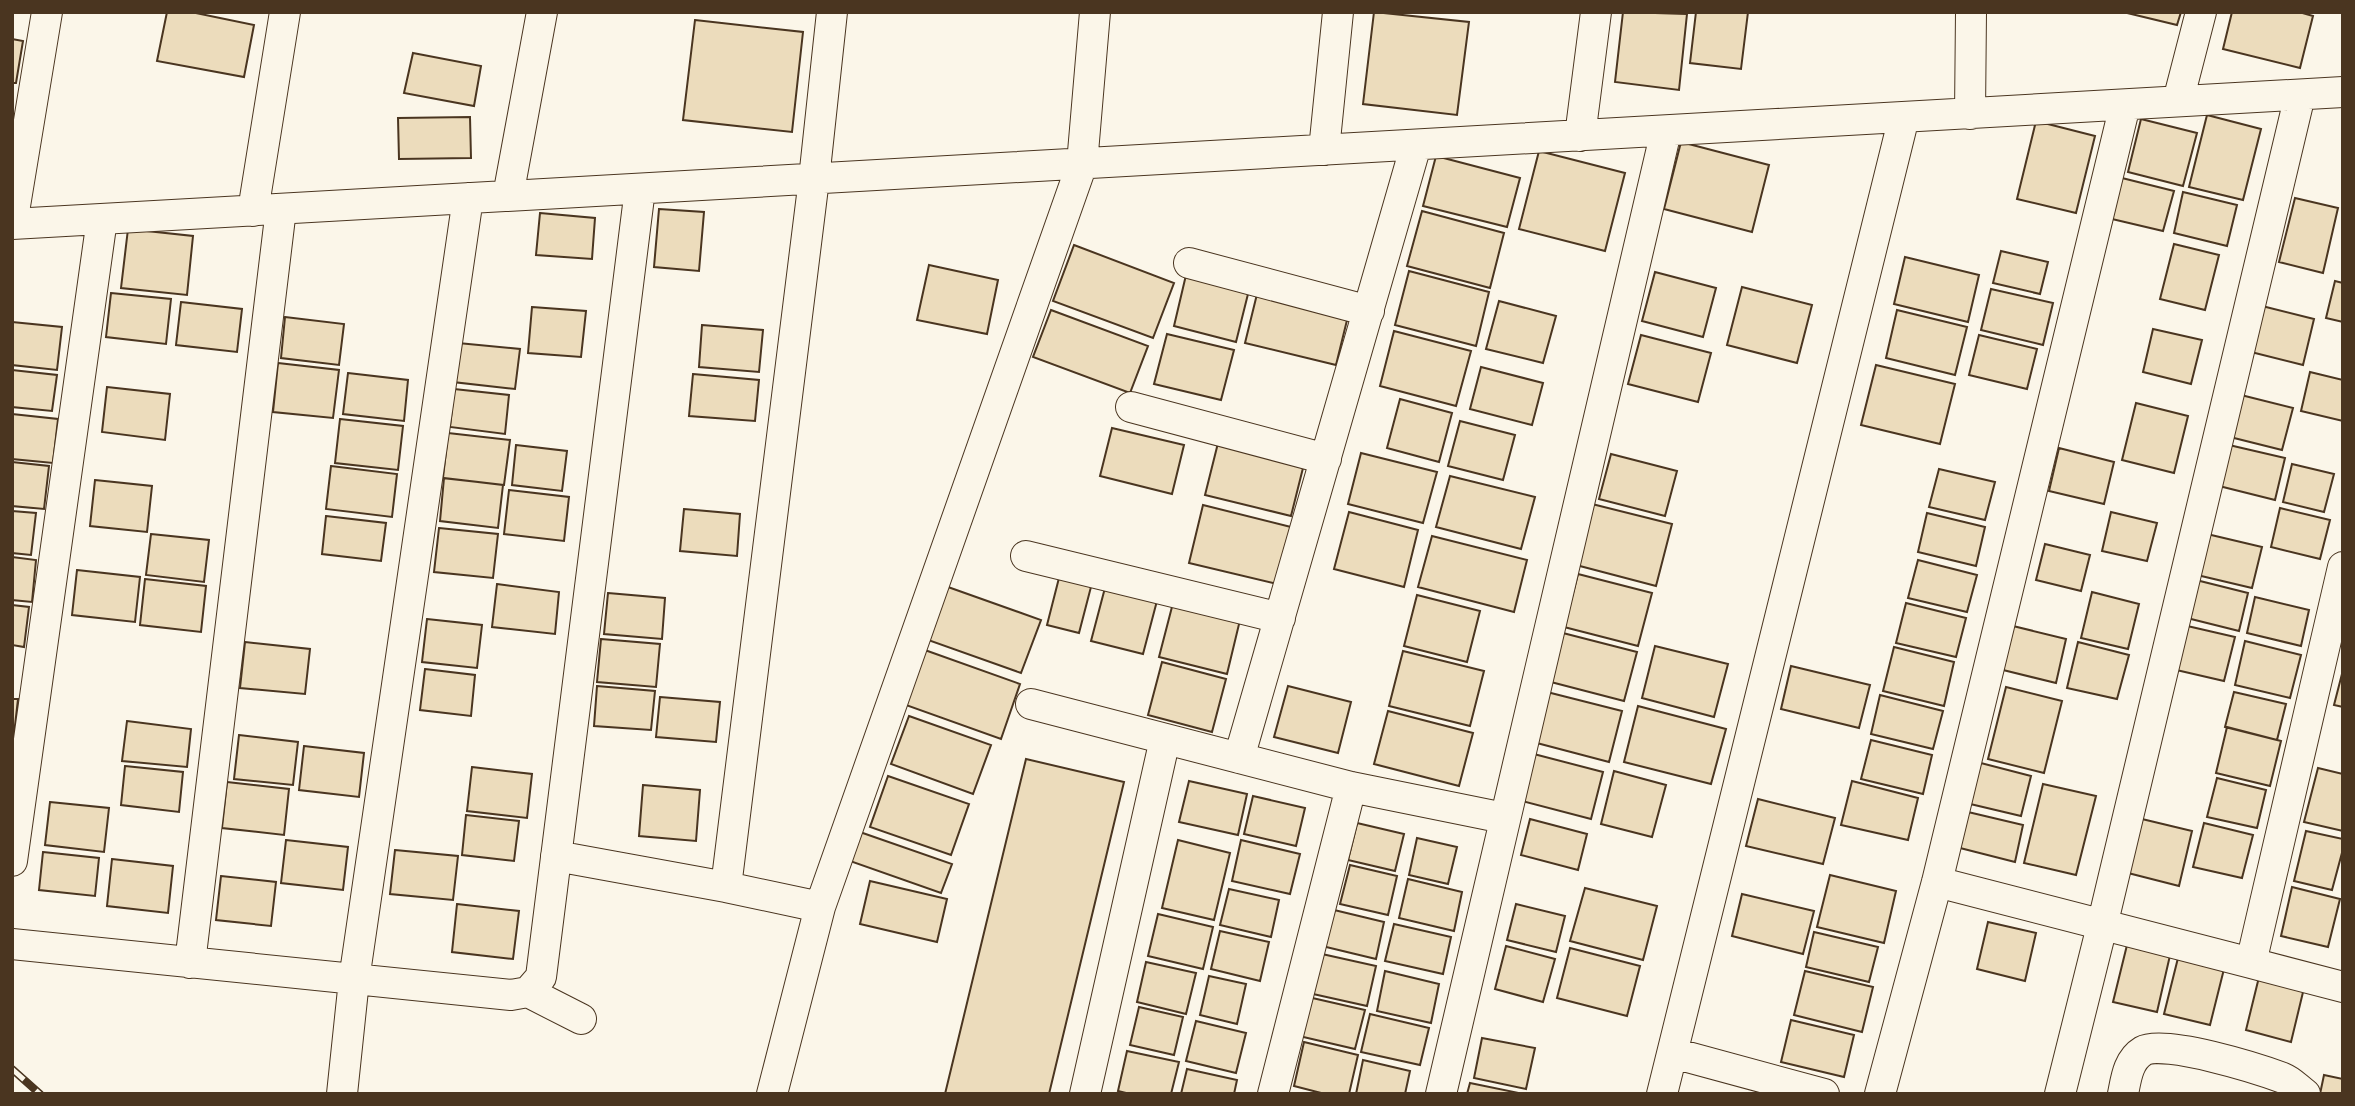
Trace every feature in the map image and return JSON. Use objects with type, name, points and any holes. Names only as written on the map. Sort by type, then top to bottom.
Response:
[{"type":"street","points":[[47,12],[12,224],[2343,92]]},
{"type":"street","points":[[190,963],[285,12]]},
{"type":"street","points":[[508,196],[542,12]]},
{"type":"street","points":[[726,887],[814,179],[832,12]]},
{"type":"street","points":[[772,1094],[820,907],[1082,164],[1096,12]]},
{"type":"street","points":[[1324,150],[1338,12]]},
{"type":"street","points":[[1580,136],[1596,12]]},
{"type":"street","points":[[1969,114],[1971,12]]},
{"type":"street","points":[[2178,102],[2201,12]]},
{"type":"street","points":[[2060,1094],[2300,95]]},
{"type":"street","points":[[1880,1094],[1937,882],[2125,105]]},
{"type":"street","points":[[1662,1094],[1904,117]]},
{"type":"street","points":[[1441,1094],[1666,131]]},
{"type":"street","points":[[1239,758],[1416,145]]},
{"type":"street","points":[[528,992],[541,976],[640,189]]},
{"type":"street","points":[[342,1094],[354,981],[468,198]]},
{"type":"street","points":[[12,861],[102,219]]},
{"type":"street","points":[[1189,263],[1369,311]]},
{"type":"street","points":[[1131,407],[1326,459]]},
{"type":"street","points":[[1026,556],[1280,618]]},
{"type":"street","points":[[2250,962],[2343,567]]},
{"type":"street","points":[[1031,705],[1351,788],[1504,818]]},
{"type":"street","points":[[1085,1094],[1165,739]]},
{"type":"street","points":[[1273,1094],[1351,788]]},
{"type":"street","points":[[556,856],[820,907]]},
{"type":"street","points":[[1937,882],[2343,987]]},
{"type":"street","points":[[12,944],[354,981],[511,995],[528,992],[582,1019]]},
{"type":"street","points":[[2123,1094],[2130,1065],[2143,1051],[2159,1047],[2206,1055],[2286,1079],[2305,1094]]},
{"type":"street","points":[[1672,1053],[1824,1094]]},
{"type":"building","points":[[167,12],[191,12],[254,25],[244,77],[157,61]]},
{"type":"building","points":[[1374,12],[1469,22],[1457,115],[1363,104]]},
{"type":"building","points":[[1623,12],[1687,14],[1679,90],[1615,82]]},
{"type":"building","points":[[1696,12],[1748,12],[1741,69],[1690,63]]},
{"type":"building","points":[[2123,12],[2181,12],[2177,25]]},
{"type":"building","points":[[2232,12],[2299,12],[2313,16],[2300,68],[2223,49]]},
{"type":"building","points":[[695,20],[803,32],[792,132],[683,120]]},
{"type":"building","points":[[12,39],[23,41],[16,83],[12,83]]},
{"type":"building","points":[[413,53],[481,66],[474,106],[404,93]]},
{"type":"building","points":[[2207,115],[2261,129],[2243,200],[2189,187]]},
{"type":"building","points":[[470,117],[471,158],[399,159],[398,118]]},
{"type":"building","points":[[2141,119],[2197,133],[2183,186],[2128,172]]},
{"type":"building","points":[[2036,121],[2095,136],[2076,213],[2017,199]]},
{"type":"building","points":[[1681,142],[1769,165],[1752,232],[1664,209]]},
{"type":"building","points":[[1539,151],[1625,173],[1605,251],[1519,229]]},
{"type":"building","points":[[1436,156],[1520,178],[1507,227],[1423,206]]},
{"type":"building","points":[[2122,178],[2174,191],[2163,231],[2112,219]]},
{"type":"building","points":[[2183,192],[2237,205],[2227,246],[2174,233]]},
{"type":"building","points":[[2295,198],[2338,208],[2323,273],[2279,262]]},
{"type":"building","points":[[659,209],[704,212],[699,271],[654,267]]},
{"type":"building","points":[[1422,211],[1504,233],[1490,288],[1407,266]]},
{"type":"building","points":[[540,213],[595,218],[592,259],[536,255]]},
{"type":"building","points":[[128,229],[193,236],[187,295],[121,288]]},
{"type":"building","points":[[2174,244],[2219,255],[2205,310],[2160,299]]},
{"type":"building","points":[[1074,245],[1174,283],[1153,338],[1053,301]]},
{"type":"building","points":[[2001,251],[2048,262],[2040,294],[1993,283]]},
{"type":"building","points":[[1905,257],[1979,275],[1968,322],[1894,304]]},
{"type":"building","points":[[929,265],[998,280],[987,334],[917,320]]},
{"type":"building","points":[[1409,271],[1489,292],[1476,346],[1395,325]]},
{"type":"building","points":[[1655,272],[1716,288],[1703,337],[1642,321]]},
{"type":"building","points":[[1186,275],[1249,290],[1236,342],[1174,326]]},
{"type":"building","points":[[2335,281],[2343,283],[2343,322],[2326,318]]},
{"type":"building","points":[[1742,287],[1812,305],[1797,363],[1727,345]]},
{"type":"building","points":[[1991,289],[2053,303],[2043,345],[1981,330]]},
{"type":"building","points":[[1258,290],[1349,312],[1336,365],[1245,343]]},
{"type":"building","points":[[111,293],[171,299],[166,344],[106,337]]},
{"type":"building","points":[[1499,301],[1556,316],[1543,363],[1486,349]]},
{"type":"building","points":[[181,302],[242,309],[237,352],[176,345]]},
{"type":"building","points":[[2262,306],[2314,319],[2303,365],[2251,352]]},
{"type":"building","points":[[532,307],[586,311],[581,357],[528,353]]},
{"type":"building","points":[[1051,310],[1148,346],[1130,393],[1033,357]]},
{"type":"building","points":[[1897,310],[1967,327],[1955,375],[1886,358]]},
{"type":"building","points":[[285,317],[344,324],[339,365],[281,358]]},
{"type":"building","points":[[12,322],[62,327],[57,370],[12,365]]},
{"type":"building","points":[[702,325],[763,330],[759,372],[699,367]]},
{"type":"building","points":[[2153,329],[2202,340],[2191,384],[2143,372]]},
{"type":"building","points":[[1394,331],[1471,351],[1456,406],[1380,386]]},
{"type":"building","points":[[1167,334],[1234,350],[1221,400],[1154,384]]},
{"type":"building","points":[[1641,335],[1711,353],[1698,402],[1628,384]]},
{"type":"building","points":[[1979,335],[2037,349],[2027,389],[1969,375]]},
{"type":"building","points":[[458,343],[520,349],[515,389],[453,382]]},
{"type":"building","points":[[278,363],[339,370],[333,418],[273,412]]},
{"type":"building","points":[[1876,365],[1955,384],[1940,444],[1861,425]]},
{"type":"building","points":[[1481,367],[1543,383],[1532,425],[1470,409]]},
{"type":"building","points":[[12,370],[57,375],[52,411],[12,407]]},
{"type":"building","points":[[2310,372],[2343,380],[2343,421],[2301,411]]},
{"type":"building","points":[[348,373],[408,380],[404,421],[343,414]]},
{"type":"building","points":[[693,374],[759,380],[755,421],[689,416]]},
{"type":"building","points":[[107,387],[170,394],[165,440],[102,432]]},
{"type":"building","points":[[454,389],[509,395],[505,434],[450,427]]},
{"type":"building","points":[[2241,395],[2293,408],[2282,450],[2230,437]]},
{"type":"building","points":[[1400,399],[1452,413],[1439,462],[1387,448]]},
{"type":"building","points":[[2136,403],[2188,416],[2174,473],[2122,460]]},
{"type":"building","points":[[12,414],[58,419],[53,463],[12,459]]},
{"type":"building","points":[[340,419],[403,426],[398,470],[335,463]]},
{"type":"building","points":[[1460,421],[1515,435],[1503,480],[1448,466]]},
{"type":"building","points":[[1112,428],[1184,445],[1172,494],[1100,476]]},
{"type":"building","points":[[448,433],[510,440],[504,485],[443,478]]},
{"type":"building","points":[[1218,443],[1304,464],[1291,516],[1205,495]]},
{"type":"building","points":[[516,445],[567,451],[562,491],[512,485]]},
{"type":"building","points":[[2229,445],[2285,458],[2275,500],[2219,486]]},
{"type":"building","points":[[2059,448],[2114,462],[2104,504],[2049,491]]},
{"type":"building","points":[[1361,453],[1437,472],[1423,523],[1348,504]]},
{"type":"building","points":[[1611,454],[1677,471],[1665,516],[1599,499]]},
{"type":"building","points":[[12,462],[49,466],[44,509],[12,506]]},
{"type":"building","points":[[2292,464],[2334,474],[2324,512],[2283,502]]},
{"type":"building","points":[[331,466],[397,474],[392,517],[326,509]]},
{"type":"building","points":[[1939,469],[1995,482],[1985,520],[1929,507]]},
{"type":"building","points":[[1450,476],[1535,497],[1521,549],[1436,527]]},
{"type":"building","points":[[444,478],[503,485],[498,528],[440,521]]},
{"type":"building","points":[[95,480],[152,486],[147,532],[90,526]]},
{"type":"building","points":[[509,490],[569,497],[564,541],[504,534]]},
{"type":"building","points":[[1592,504],[1672,524],[1656,586],[1576,565]]},
{"type":"building","points":[[1203,505],[1291,527],[1277,584],[1189,563]]},
{"type":"building","points":[[2280,508],[2330,520],[2320,559],[2271,547]]},
{"type":"building","points":[[684,509],[740,514],[737,556],[680,551]]},
{"type":"building","points":[[12,511],[36,513],[31,555],[12,553]]},
{"type":"building","points":[[1349,512],[1418,530],[1404,587],[1334,569]]},
{"type":"building","points":[[2111,512],[2157,523],[2147,561],[2102,551]]},
{"type":"building","points":[[1927,513],[1985,527],[1976,566],[1918,552]]},
{"type":"building","points":[[326,516],[386,523],[381,561],[322,554]]},
{"type":"building","points":[[439,528],[498,534],[493,578],[434,572]]},
{"type":"building","points":[[151,534],[209,540],[204,582],[146,575]]},
{"type":"building","points":[[2207,534],[2262,547],[2252,588],[2197,575]]},
{"type":"building","points":[[1432,536],[1527,560],[1514,612],[1418,587]]},
{"type":"building","points":[[2045,544],[2090,555],[2081,591],[2036,580]]},
{"type":"building","points":[[12,557],[36,560],[32,602],[12,600]]},
{"type":"building","points":[[1918,560],[1977,575],[1967,612],[1908,598]]},
{"type":"building","points":[[77,570],[140,577],[135,622],[72,615]]},
{"type":"building","points":[[1060,574],[1092,583],[1079,633],[1047,625]]},
{"type":"building","points":[[1578,574],[1652,593],[1638,646],[1564,627]]},
{"type":"building","points":[[145,579],[206,586],[201,632],[140,625]]},
{"type":"building","points":[[2196,580],[2248,593],[2239,631],[2187,618]]},
{"type":"building","points":[[497,584],[559,592],[555,634],[492,627]]},
{"type":"building","points":[[1106,584],[1158,597],[1143,654],[1091,641]]},
{"type":"building","points":[[948,587],[1041,620],[1021,673],[928,640]]},
{"type":"building","points":[[2092,592],[2139,604],[2128,649],[2081,638]]},
{"type":"building","points":[[608,593],[665,598],[662,639],[604,634]]},
{"type":"building","points":[[1417,595],[1480,611],[1467,662],[1404,646]]},
{"type":"building","points":[[2255,597],[2309,610],[2301,646],[2247,633]]},
{"type":"building","points":[[1173,603],[1240,620],[1227,674],[1159,657]]},
{"type":"building","points":[[1906,603],[1966,618],[1956,657],[1896,643]]},
{"type":"building","points":[[12,605],[29,607],[24,647],[12,645]]},
{"type":"building","points":[[427,619],[482,625],[477,668],[422,662]]},
{"type":"building","points":[[2183,625],[2235,637],[2224,681],[2172,669]]},
{"type":"building","points":[[2013,626],[2066,639],[2056,683],[2003,670]]},
{"type":"building","points":[[1559,632],[1637,652],[1624,701],[1547,681]]},
{"type":"building","points":[[601,639],[660,644],[656,687],[597,682]]},
{"type":"building","points":[[2245,641],[2301,655],[2290,698],[2235,685]]},
{"type":"building","points":[[245,642],[310,649],[305,694],[240,688]]},
{"type":"building","points":[[2078,642],[2129,655],[2117,699],[2067,688]]},
{"type":"building","points":[[1655,646],[1728,664],[1714,717],[1642,698]]},
{"type":"building","points":[[1894,647],[1954,662],[1944,706],[1883,691]]},
{"type":"building","points":[[922,649],[1020,684],[1001,739],[903,704]]},
{"type":"building","points":[[1403,651],[1484,671],[1470,726],[1389,706]]},
{"type":"building","points":[[1162,662],[1226,679],[1212,732],[1148,715]]},
{"type":"building","points":[[1791,666],[1870,685],[1859,728],[1781,709]]},
{"type":"building","points":[[425,669],[475,675],[471,716],[420,710]]},
{"type":"building","points":[[2343,670],[2343,707],[2334,705]]},
{"type":"building","points":[[597,686],[655,691],[651,730],[594,726]]},
{"type":"building","points":[[1288,686],[1351,702],[1338,753],[1274,737]]},
{"type":"building","points":[[2006,687],[2062,701],[2044,773],[1988,759]]},
{"type":"building","points":[[1547,692],[1622,711],[1609,762],[1533,742]]},
{"type":"building","points":[[2234,692],[2286,704],[2277,740],[2225,727]]},
{"type":"building","points":[[1880,695],[1943,711],[1933,749],[1871,734]]},
{"type":"building","points":[[660,697],[720,702],[716,742],[656,737]]},
{"type":"building","points":[[12,699],[18,699],[13,743],[12,743]]},
{"type":"building","points":[[1638,706],[1726,729],[1711,784],[1624,762]]},
{"type":"building","points":[[1388,711],[1473,733],[1459,786],[1374,764]]},
{"type":"building","points":[[909,716],[991,745],[973,794],[891,764]]},
{"type":"building","points":[[127,721],[191,729],[187,767],[122,761]]},
{"type":"building","points":[[2227,727],[2281,741],[2270,786],[2216,773]]},
{"type":"building","points":[[239,735],[298,742],[293,785],[234,779]]},
{"type":"building","points":[[1871,740],[1932,755],[1923,794],[1861,779]]},
{"type":"building","points":[[304,746],[364,753],[359,797],[299,790]]},
{"type":"building","points":[[1530,753],[1603,772],[1591,819],[1518,800]]},
{"type":"building","points":[[1026,759],[1124,782],[1049,1094],[945,1094]]},
{"type":"building","points":[[1977,762],[2031,776],[2021,816],[1966,803]]},
{"type":"building","points":[[125,766],[183,772],[179,812],[121,805]]},
{"type":"building","points":[[472,767],[532,774],[527,818],[467,811]]},
{"type":"building","points":[[2318,768],[2343,774],[2343,831],[2304,822]]},
{"type":"building","points":[[1614,771],[1666,785],[1652,837],[1601,824]]},
{"type":"building","points":[[888,776],[969,804],[951,855],[870,827]]},
{"type":"building","points":[[2217,778],[2266,790],[2257,828],[2207,817]]},
{"type":"building","points":[[1189,781],[1247,794],[1238,835],[1179,822]]},
{"type":"building","points":[[1852,781],[1918,798],[1908,840],[1841,825]]},
{"type":"building","points":[[227,782],[289,789],[284,835],[222,828]]},
{"type":"building","points":[[2043,784],[2096,796],[2076,875],[2024,863]]},
{"type":"building","points":[[643,785],[700,790],[696,841],[639,836]]},
{"type":"building","points":[[1253,796],[1305,808],[1296,846],[1244,834]]},
{"type":"building","points":[[1758,799],[1835,818],[1823,864],[1746,846]]},
{"type":"building","points":[[50,802],[109,808],[104,852],[45,845]]},
{"type":"building","points":[[1968,812],[2023,825],[2015,862],[1960,848]]},
{"type":"building","points":[[466,815],[519,821],[514,861],[462,855]]},
{"type":"building","points":[[1530,819],[1587,834],[1578,870],[1521,855]]},
{"type":"building","points":[[2142,819],[2192,831],[2179,886],[2128,873]]},
{"type":"building","points":[[1357,823],[1404,834],[1395,871],[1348,860]]},
{"type":"building","points":[[2204,823],[2253,835],[2242,878],[2193,867]]},
{"type":"building","points":[[857,831],[952,864],[941,893],[847,860]]},
{"type":"building","points":[[2306,831],[2343,839],[2343,849],[2332,890],[2294,881]]},
{"type":"building","points":[[1417,838],[1457,847],[1448,884],[1409,875]]},
{"type":"building","points":[[286,840],[348,847],[343,890],[281,883]]},
{"type":"building","points":[[1178,840],[1230,853],[1214,920],[1162,908]]},
{"type":"building","points":[[1241,840],[1300,854],[1290,894],[1232,881]]},
{"type":"building","points":[[395,850],[458,856],[453,900],[390,894]]},
{"type":"building","points":[[43,852],[99,858],[95,896],[39,890]]},
{"type":"building","points":[[112,859],[173,866],[168,913],[107,906]]},
{"type":"building","points":[[1350,865],[1397,876],[1388,915],[1340,904]]},
{"type":"building","points":[[1830,875],[1896,891],[1884,943],[1817,927]]},
{"type":"building","points":[[221,876],[276,882],[271,926],[216,920]]},
{"type":"building","points":[[1408,879],[1462,892],[1454,931],[1399,918]]},
{"type":"building","points":[[870,881],[947,899],[937,942],[860,924]]},
{"type":"building","points":[[2292,887],[2340,899],[2328,947],[2281,936]]},
{"type":"building","points":[[1585,888],[1657,906],[1643,960],[1570,941]]},
{"type":"building","points":[[1229,889],[1279,900],[1271,937],[1220,925]]},
{"type":"building","points":[[1742,894],[1814,911],[1803,954],[1732,936]]},
{"type":"building","points":[[457,904],[519,911],[513,959],[452,952]]},
{"type":"building","points":[[1516,904],[1565,916],[1556,952],[1507,940]]},
{"type":"building","points":[[1330,909],[1384,922],[1376,959],[1322,946]]},
{"type":"building","points":[[1158,914],[1213,927],[1203,969],[1148,956]]},
{"type":"building","points":[[1988,922],[2036,933],[2025,981],[1977,969]]},
{"type":"building","points":[[1394,924],[1451,937],[1443,974],[1385,961]]},
{"type":"building","points":[[1220,931],[1269,942],[1260,981],[1211,969]]},
{"type":"building","points":[[1814,932],[1878,947],[1869,982],[1806,967]]},
{"type":"building","points":[[2128,941],[2171,951],[2157,1012],[2113,1002]]},
{"type":"building","points":[[1506,946],[1555,959],[1543,1002],[1495,989]]},
{"type":"building","points":[[1570,948],[1640,966],[1627,1016],[1557,998]]},
{"type":"building","points":[[1322,954],[1376,966],[1367,1006],[1313,994]]},
{"type":"building","points":[[2179,954],[2225,965],[2210,1025],[2164,1014]]},
{"type":"building","points":[[1146,962],[1196,973],[1186,1014],[1137,1002]]},
{"type":"building","points":[[1385,971],[1439,984],[1431,1023],[1377,1011]]},
{"type":"building","points":[[1805,971],[1873,987],[1862,1032],[1794,1015]]},
{"type":"building","points":[[1209,976],[1246,984],[1237,1024],[1200,1015]]},
{"type":"building","points":[[2259,977],[2304,988],[2291,1042],[2246,1030]]},
{"type":"building","points":[[1308,997],[1365,1010],[1355,1049],[1299,1036]]},
{"type":"building","points":[[1139,1007],[1183,1017],[1174,1055],[1130,1045]]},
{"type":"building","points":[[1370,1014],[1429,1028],[1420,1065],[1361,1052]]},
{"type":"building","points":[[1791,1020],[1854,1035],[1844,1077],[1781,1062]]},
{"type":"building","points":[[1196,1021],[1246,1033],[1236,1073],[1186,1061]]},
{"type":"building","points":[[1482,1038],[1535,1048],[1526,1089],[1474,1078]]},
{"type":"building","points":[[1304,1042],[1358,1055],[1349,1094],[1325,1094],[1294,1086]]},
{"type":"building","points":[[1127,1051],[1179,1062],[1171,1094],[1130,1094],[1118,1091]]},
{"type":"building","points":[[1363,1060],[1410,1071],[1405,1094],[1356,1094]]},
{"type":"building","points":[[1187,1069],[1237,1080],[1234,1094],[1181,1094]]},
{"type":"building","points":[[2324,1075],[2343,1079],[2343,1094],[2320,1094]]},
{"type":"building","points":[[1470,1083],[1519,1093],[1467,1094]]},
{"type":"railway","points":[[12,1069],[40,1094]]}]
